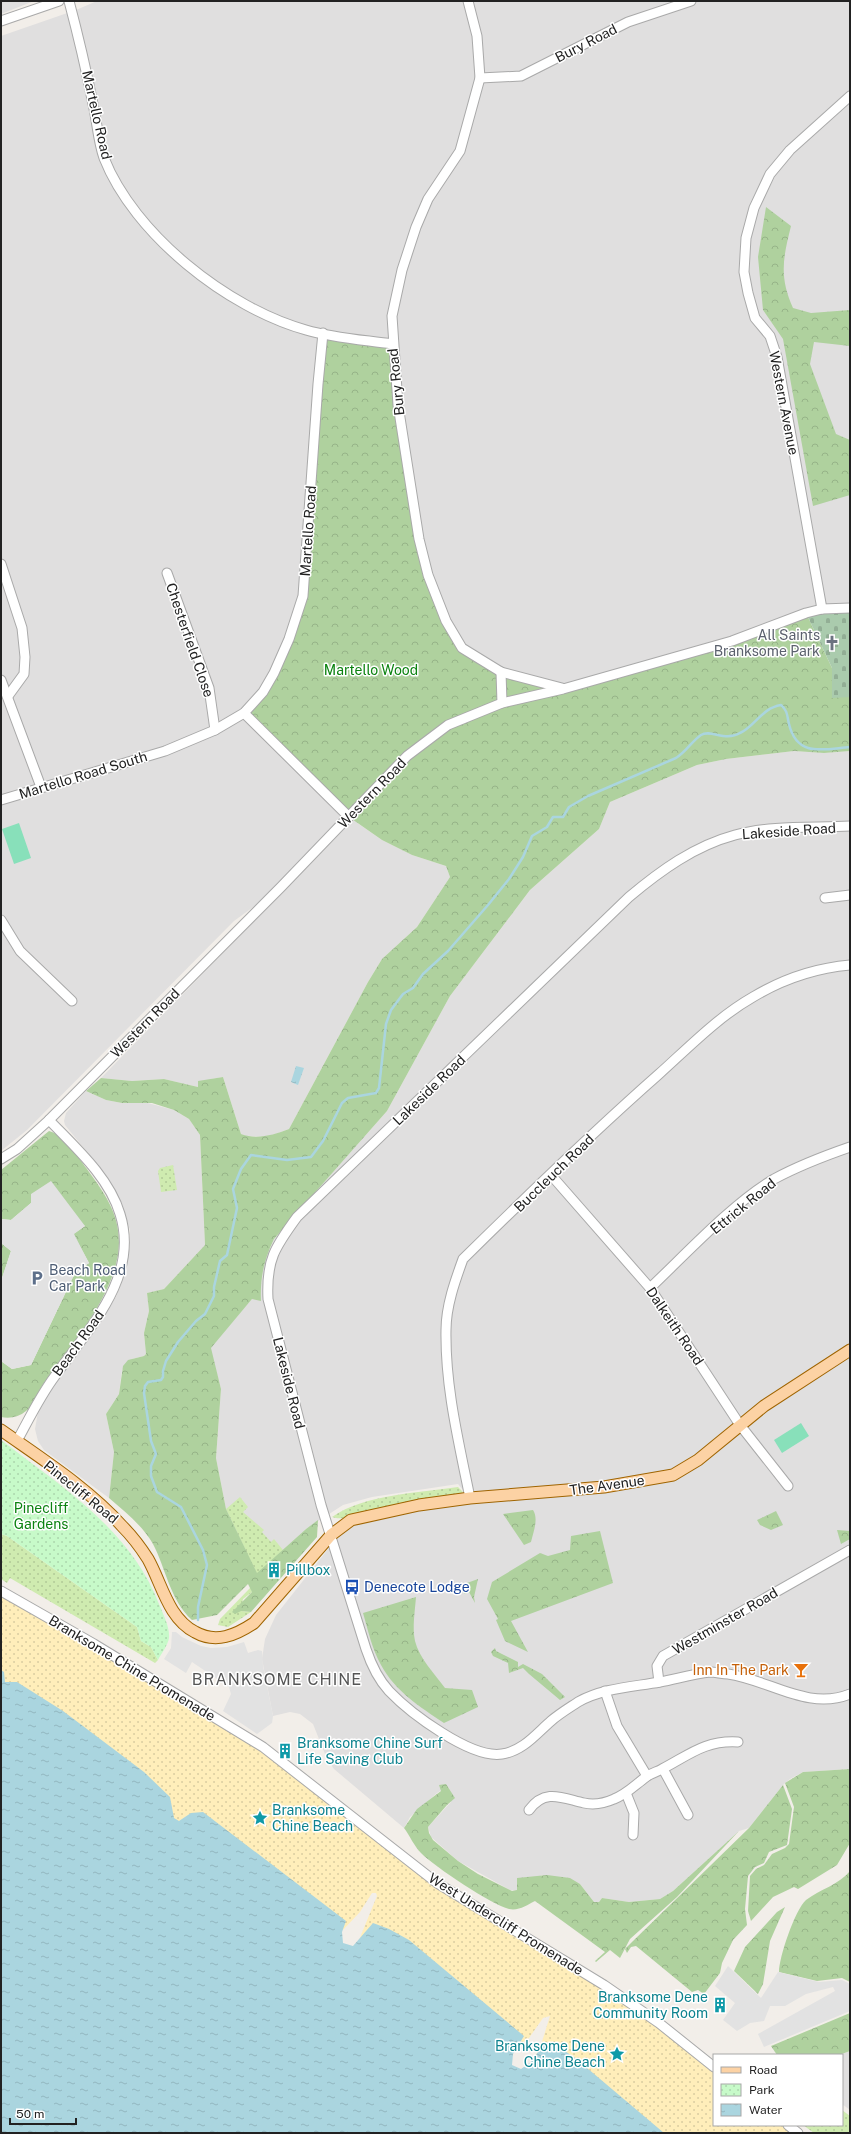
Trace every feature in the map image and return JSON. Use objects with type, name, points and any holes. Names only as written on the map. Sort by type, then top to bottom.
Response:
[{"type":"main road","name":"The Avenue","points":[[331,1535],[343,1525],[362,1517],[419,1506],[470,1498],[604,1487],[673,1475],[698,1460],[740,1424],[764,1406],[850,1350]]},
{"type":"main road","name":"Pinecliff Road","points":[[1,1430],[81,1489],[122,1526],[148,1559],[173,1613],[190,1630],[202,1635],[222,1638],[242,1630],[254,1622],[331,1535]]},
{"type":"street","points":[[1,21],[59,1]]},
{"type":"street","name":"Martello Road","points":[[69,1],[82,48],[104,156],[120,190],[142,221],[172,252],[218,288],[265,314],[306,330],[392,344]]},
{"type":"street","name":"Bury Road","points":[[468,1],[477,36],[480,78],[460,151],[428,199],[414,233],[402,270],[392,316],[392,344],[398,405],[419,539],[428,575],[446,621],[462,648],[501,672],[563,689]]},
{"type":"street","name":"Bury Road","points":[[480,78],[521,76],[628,22],[692,1]]},
{"type":"street","name":"Western Avenue","points":[[822,609],[777,357],[770,336],[755,318],[744,272],[746,238],[754,208],[770,174],[790,150],[850,96]]},
{"type":"street","name":"Martello Road","points":[[165,751],[215,730],[244,713],[263,692],[274,673],[289,639],[303,596],[323,333]]},
{"type":"street","points":[[1,564],[22,628],[24,658],[24,674],[8,696]]},
{"type":"street","name":"Chesterfield Close","points":[[167,573],[209,688],[215,730]]},
{"type":"street","name":"Western Road","points":[[1,1160],[18,1149],[49,1120],[349,817],[407,756],[448,726],[502,703],[563,689],[732,641],[806,613],[822,609],[850,608]]},
{"type":"street","points":[[501,672],[502,703]]},
{"type":"street","points":[[1,680],[41,787]]},
{"type":"street","points":[[244,713],[349,817]]},
{"type":"street","name":"Martello Road South","points":[[1,800],[165,751]]},
{"type":"street","name":"Lakeside Road","points":[[331,1535],[310,1464],[268,1299],[267,1281],[269,1264],[279,1243],[298,1217],[629,897],[656,875],[697,849],[735,835],[771,830],[850,826]]},
{"type":"street","points":[[825,898],[850,894]]},
{"type":"street","points":[[1,920],[20,951],[72,1001]]},
{"type":"street","name":"Buccleuch Road","points":[[470,1498],[451,1400],[446,1329],[453,1289],[463,1259],[636,1094],[722,1018],[753,996],[785,981],[817,969],[850,965]]},
{"type":"street","name":"Beach Road","points":[[17,1441],[44,1392],[105,1306],[114,1288],[123,1261],[124,1239],[120,1213],[106,1186],[81,1152],[49,1120]]},
{"type":"street","name":"Ettrick Road","points":[[650,1288],[724,1218],[760,1188],[802,1166],[850,1147]]},
{"type":"street","name":"Dalkeith Road","points":[[551,1175],[650,1288],[740,1424],[788,1486]]},
{"type":"street","points":[[331,1535],[366,1649],[378,1676],[388,1691],[419,1717],[476,1752],[490,1755],[513,1751],[523,1746],[552,1720],[579,1702],[605,1691],[711,1672],[743,1676],[800,1697],[822,1700],[834,1699],[850,1694]]},
{"type":"street","name":"Westminster Road","points":[[659,1682],[657,1666],[663,1656],[850,1550]]},
{"type":"street","name":"Branksome Chine Promenade","points":[[1,1590],[94,1644],[263,1747]]},
{"type":"street","points":[[605,1691],[617,1726],[647,1776]]},
{"type":"street","points":[[529,1810],[536,1802],[548,1797],[564,1797],[585,1803],[597,1804],[613,1800],[626,1794],[647,1776],[663,1769],[685,1755],[708,1746],[726,1742],[738,1742]]},
{"type":"street","name":"West Undercliff Promenade","points":[[263,1747],[437,1883],[604,1985],[659,2023],[713,2066]]},
{"type":"street","points":[[663,1769],[688,1815]]},
{"type":"street","points":[[626,1794],[634,1813],[633,1835]]},
{"type":"street","points":[[789,2126],[798,2133]]},
{"type":"shaded area","points":[[1,1],[34,1],[1,14]]},
{"type":"shaded area","points":[[97,1],[850,1],[850,608],[349,817],[281,887],[234,921],[27,1130],[1,1151],[1,36],[76,10]]},
{"type":"shaded area","points":[[794,751],[824,753],[850,751],[850,1769],[803,1772],[790,1779],[783,1785],[749,1828],[739,1831],[673,1891],[660,1899],[629,1902],[602,1898],[599,1902],[594,1902],[580,1884],[542,1875],[517,1891],[510,1890],[458,1861],[431,1837],[428,1827],[451,1802],[448,1786],[437,1793],[410,1817],[404,1828],[334,1769],[327,1759],[313,1724],[300,1714],[290,1712],[273,1716],[262,1659],[265,1639],[276,1615],[336,1539],[348,1527],[366,1519],[470,1498],[458,1484],[372,1497],[343,1505],[306,1529],[257,1574],[226,1509],[216,1458],[221,1389],[210,1348],[252,1299],[261,1300],[261,1277],[263,1265],[274,1239],[387,1111],[450,996],[530,890],[599,829],[610,802],[697,765],[726,759]]},
{"type":"shaded area","points":[[353,820],[382,840],[412,855],[446,866],[450,877],[417,927],[382,959],[368,982],[289,1129],[267,1137],[246,1136],[241,1134],[223,1077],[211,1079],[198,1087],[164,1079],[132,1081],[101,1078]]},
{"type":"shaded area","points":[[86,1091],[106,1100],[122,1103],[144,1102],[174,1110],[189,1119],[200,1135],[205,1245],[164,1289],[147,1293],[149,1311],[144,1333],[146,1354],[144,1356],[132,1359],[122,1370],[119,1394],[106,1414],[114,1452],[109,1498],[44,1450],[38,1441],[35,1429],[38,1412],[47,1395],[116,1297],[125,1273],[130,1247],[130,1230],[123,1209],[111,1185],[96,1163],[65,1125],[64,1121],[66,1113]]},
{"type":"shaded area","name":"Beach Road Car Park","points":[[51,1181],[85,1226],[74,1234],[89,1263],[74,1275],[31,1365],[12,1369],[1,1361],[1,1281],[11,1251],[1,1243],[1,1219],[11,1220],[31,1203],[31,1194]]},
{"type":"shaded area","name":"BRANKSOME CHINE","points":[[172,1632],[176,1632],[182,1637],[201,1646],[211,1648],[227,1647],[244,1642],[248,1653],[258,1650],[262,1651],[263,1666],[273,1716],[272,1723],[257,1734],[223,1711],[231,1694],[229,1687],[192,1662],[186,1673],[164,1659],[171,1648]]},
{"type":"shaded area","points":[[728,1966],[761,1998],[778,1972],[819,1982],[842,1980],[850,1984],[850,2011],[764,2047],[758,2034],[835,1991],[833,1987],[806,1994],[785,2006],[770,2006],[764,2021],[750,2023],[737,2031],[723,2020],[735,2003],[715,1986]]},
{"type":"shaded area","points":[[850,2051],[850,2110],[843,2105],[843,2054],[842,2054]]},
{"type":"green space","points":[[766,207],[791,226],[784,258],[784,277],[793,308],[811,313],[850,310],[850,346],[814,342],[810,364],[836,434],[850,440],[850,495],[813,506],[783,339],[763,310],[758,257]]},
{"type":"green space","name":"Martello Wood","points":[[323,333],[392,344],[428,575],[462,648],[501,672],[563,689],[732,641],[806,613],[832,668],[832,697],[850,697],[850,751],[824,753],[794,751],[726,759],[697,765],[610,802],[599,829],[530,890],[450,996],[387,1111],[274,1239],[263,1269],[261,1301],[252,1299],[211,1348],[221,1389],[216,1458],[226,1509],[257,1573],[318,1520],[317,1537],[251,1612],[241,1611],[235,1614],[232,1612],[252,1592],[248,1584],[217,1615],[192,1620],[178,1603],[173,1594],[158,1554],[149,1537],[133,1519],[109,1498],[114,1452],[106,1414],[119,1394],[123,1366],[128,1360],[144,1356],[146,1354],[144,1333],[149,1311],[147,1293],[164,1289],[205,1245],[200,1135],[189,1119],[174,1110],[152,1103],[122,1103],[106,1100],[86,1091],[101,1078],[132,1081],[164,1079],[198,1087],[198,1081],[223,1077],[241,1134],[259,1137],[289,1129],[368,982],[382,959],[417,927],[450,877],[446,866],[412,855],[382,840],[349,817],[244,713],[263,692],[303,596]]},
{"type":"green space","points":[[850,608],[850,697],[832,698],[832,668],[806,613]]},
{"type":"green space","points":[[19,823],[31,858],[14,864],[2,829]]},
{"type":"green space","points":[[49,1131],[55,1133],[65,1141],[105,1195],[113,1212],[118,1232],[119,1243],[117,1261],[111,1280],[92,1317],[44,1383],[31,1406],[20,1415],[11,1418],[4,1418],[1,1417],[1,1361],[12,1369],[31,1365],[74,1275],[89,1263],[73,1234],[85,1226],[31,1203],[11,1220],[1,1219],[1,1170]]},
{"type":"green space","points":[[173,1165],[177,1190],[161,1192],[158,1171],[160,1168]]},
{"type":"green space","points":[[1,1243],[11,1251],[1,1281]]},
{"type":"green space","points":[[801,1423],[809,1436],[782,1453],[774,1440]]},
{"type":"green space","name":"Pinecliff Gardens","points":[[1,1440],[70,1493],[92,1512],[131,1553],[146,1577],[167,1625],[169,1638],[158,1660],[151,1647],[141,1641],[137,1627],[7,1536],[1,1534]]},
{"type":"green space","points":[[458,1487],[463,1492],[460,1495],[411,1502],[362,1512],[344,1518],[332,1517],[345,1509],[376,1499]]},
{"type":"green space","points":[[240,1497],[248,1507],[243,1512],[264,1530],[262,1532],[271,1542],[274,1539],[283,1550],[257,1574],[226,1509]]},
{"type":"green space","points":[[533,1510],[536,1522],[531,1542],[524,1545],[503,1514]]},
{"type":"green space","points":[[776,1511],[783,1525],[771,1530],[760,1525],[757,1520]]},
{"type":"green space","points":[[837,1530],[850,1531],[850,1539],[841,1544]]},
{"type":"green space","points":[[600,1531],[613,1583],[511,1621],[528,1652],[505,1641],[496,1620],[498,1619],[487,1599],[492,1582],[540,1553],[548,1556],[570,1550],[571,1536]]},
{"type":"green space","points":[[1,1534],[7,1536],[137,1627],[141,1641],[151,1647],[158,1660],[155,1663],[10,1578],[7,1583],[1,1579]]},
{"type":"green space","points":[[478,1579],[474,1597],[475,1603],[469,1592],[465,1594],[456,1587]]},
{"type":"green space","points":[[251,1587],[252,1592],[243,1599],[241,1611],[251,1612],[228,1627],[218,1625],[220,1619]]},
{"type":"green space","points":[[416,1597],[414,1630],[415,1641],[420,1654],[445,1688],[472,1690],[478,1707],[444,1723],[409,1698],[393,1683],[375,1653],[363,1613]]},
{"type":"green space","points":[[495,1648],[496,1651],[518,1662],[518,1667],[523,1664],[542,1674],[565,1697],[560,1700],[523,1668],[509,1673],[508,1663],[493,1656],[491,1652]]},
{"type":"green space","points":[[850,1769],[850,1843],[837,1865],[798,1889],[794,1887],[773,1897],[751,1921],[748,1911],[750,1876],[756,1869],[764,1865],[772,1854],[785,1848],[789,1844],[794,1807],[785,1783],[803,1772]]},
{"type":"green space","points":[[446,1784],[455,1798],[428,1827],[429,1833],[433,1840],[458,1861],[478,1874],[512,1891],[517,1890],[517,1878],[547,1875],[570,1878],[580,1884],[594,1902],[599,1902],[602,1898],[629,1902],[660,1899],[673,1891],[739,1831],[677,1897],[630,1939],[620,1958],[610,1950],[596,1962],[595,1961],[605,1952],[535,1901],[516,1909],[509,1909],[501,1906],[490,1901],[451,1876],[421,1853],[404,1828],[417,1809],[441,1791],[439,1785]]},
{"type":"green space","points":[[783,1785],[792,1809],[787,1845],[769,1852],[764,1863],[755,1867],[748,1876],[745,1909],[747,1925],[733,1940],[722,1963],[720,1973],[704,1994],[698,1990],[692,1992],[636,1946],[631,1947],[627,1953],[625,1949],[749,1828]]},
{"type":"green space","points":[[850,1871],[850,1982],[842,1978],[817,1981],[779,1972],[788,1934],[802,1905],[811,1896],[841,1880]]},
{"type":"green space","points":[[785,1907],[770,1941],[763,1984],[758,1994],[734,1971],[745,1947],[777,1912]]},
{"type":"green space","points":[[850,2013],[850,2051],[842,2054],[776,2054],[771,2046]]},
{"type":"green space","points":[[843,2111],[850,2116],[850,2133],[814,2133],[804,2126],[843,2126]]},
{"type":"sand","name":"Branksome Chine Beach","points":[[1,1591],[263,1747],[437,1883],[581,1971],[713,2066],[713,2126],[789,2126],[798,2133],[650,2133],[532,2061],[540,2048],[550,2016],[543,2018],[529,2038],[518,2046],[359,1940],[377,1896],[376,1893],[372,1893],[360,1912],[343,1930],[341,1925],[177,1826],[1,1694]]},
{"type":"water","points":[[296,1066],[304,1068],[298,1085],[291,1082]]},
{"type":"water","points":[[1,1670],[4,1672],[5,1682],[17,1682],[63,1711],[144,1772],[170,1797],[174,1818],[179,1821],[191,1813],[203,1812],[346,1921],[342,1932],[343,1943],[353,1946],[373,1923],[389,1929],[409,1940],[524,2036],[513,2054],[512,2065],[521,2069],[531,2062],[545,2042],[557,2046],[574,2057],[664,2133],[1,2133]]},
{"type":"waterway","points":[[198,1620],[198,1607],[207,1565],[203,1550],[181,1507],[157,1492],[151,1476],[151,1466],[156,1454],[151,1441],[144,1393],[145,1386],[148,1382],[161,1380],[166,1361],[178,1342],[196,1321],[205,1314],[214,1296],[214,1287],[220,1261],[227,1255],[237,1208],[233,1189],[241,1169],[251,1155],[287,1160],[311,1157],[323,1141],[342,1103],[348,1098],[376,1093],[379,1088],[386,1024],[391,1010],[403,994],[413,988],[423,974],[448,951],[488,905],[509,879],[523,857],[532,836],[547,827],[553,817],[563,817],[569,807],[588,796],[676,758],[701,735],[709,733],[729,736],[740,733],[764,713],[781,705],[786,712],[793,735],[798,742],[805,747],[821,750],[850,747]]},
{"type":"place","name":"All Saints Branksome Park","points":[[832,643]]},
{"type":"place","name":"Beach Road Car Park","points":[[37,1278]]},
{"type":"place","name":"Pillbox","points":[[274,1570]]},
{"type":"place","name":"Denecote Lodge","points":[[352,1587]]},
{"type":"place","name":"Inn In The Park","points":[[801,1670]]},
{"type":"place","name":"Branksome Chine Surf Life Saving Club","points":[[285,1751]]},
{"type":"place","name":"Branksome Chine Beach","points":[[260,1818]]},
{"type":"place","name":"Branksome Dene Community Room","points":[[720,2005]]},
{"type":"place","name":"Branksome Dene Chine Beach","points":[[617,2054]]},
{"type":"district","name":"BRANKSOME CHINE","points":[[277,1679]]}]
